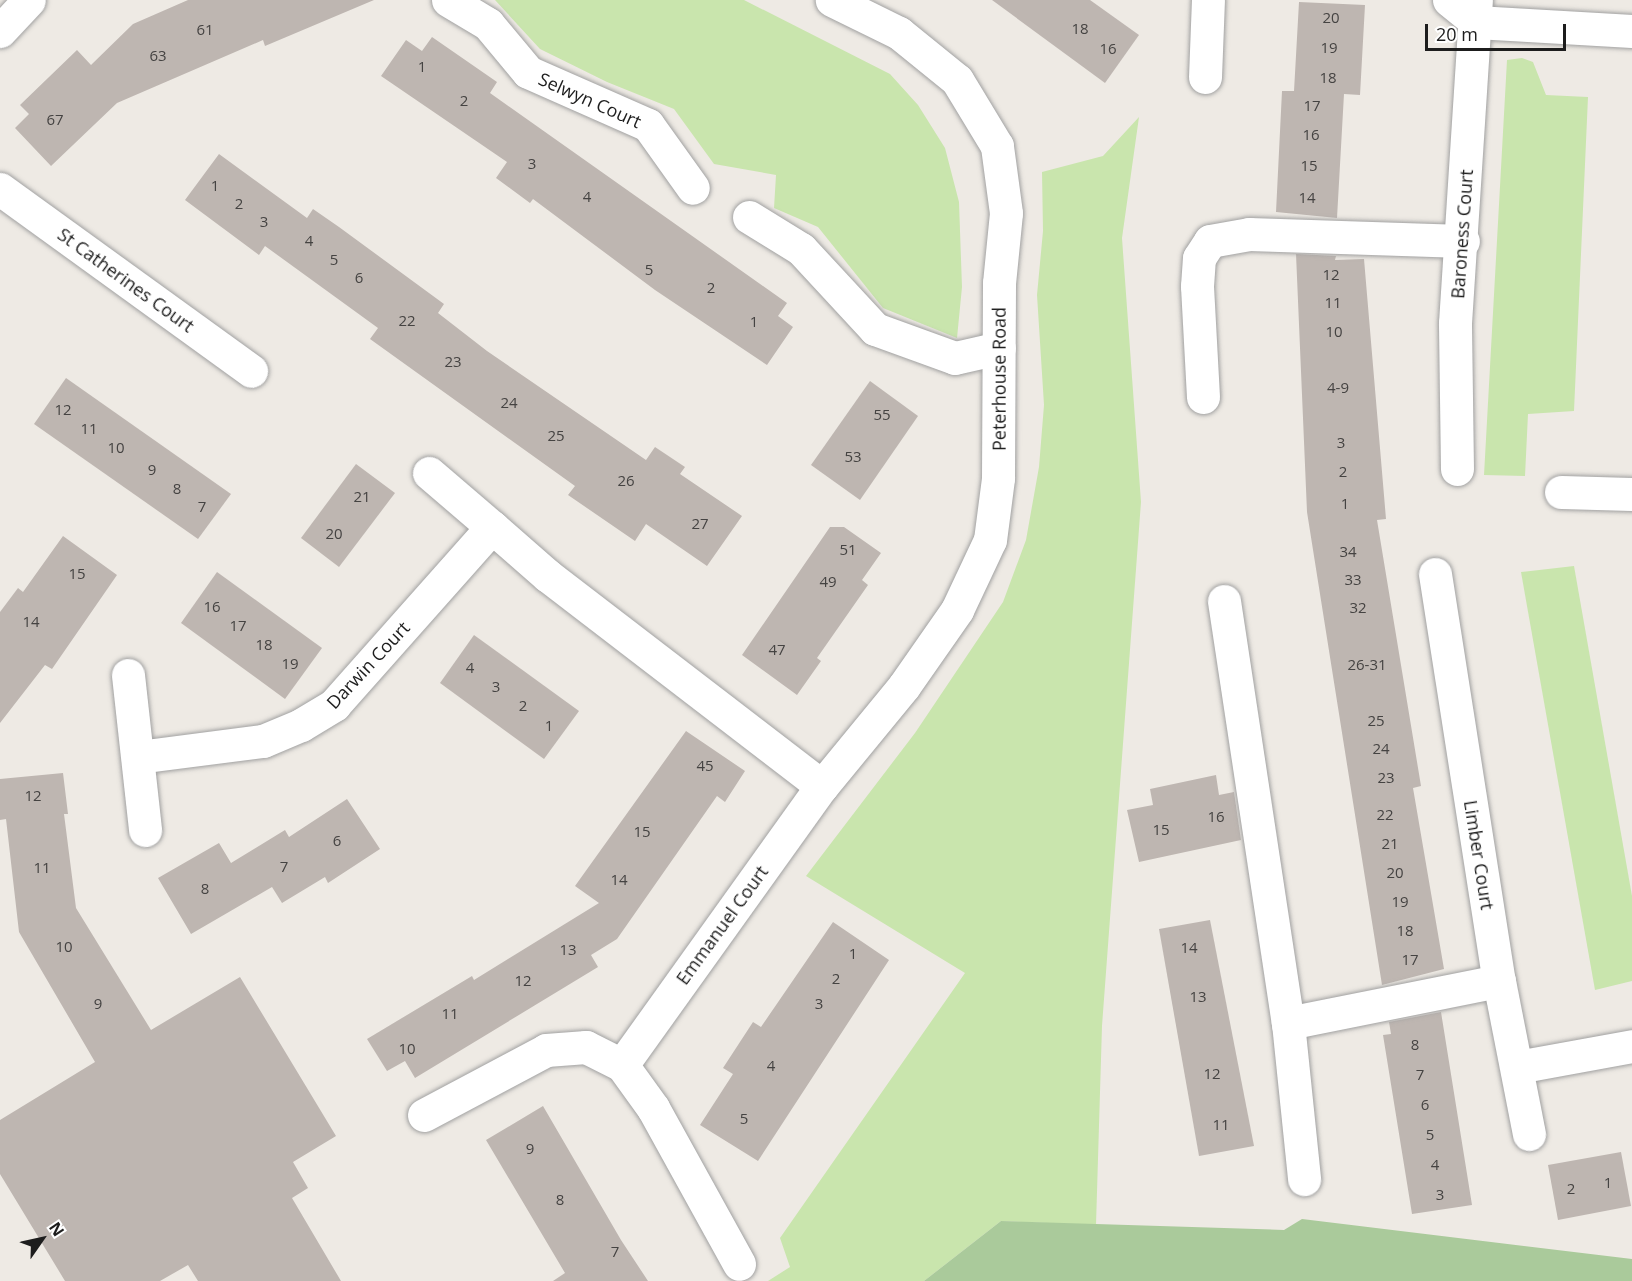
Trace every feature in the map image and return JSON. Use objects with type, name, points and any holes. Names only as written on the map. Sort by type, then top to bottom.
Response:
[{"type":"street","points":[[0,31],[29,0]]},
{"type":"street","name":"Selwyn Court","points":[[448,0],[488,24],[528,72],[648,125],[693,188]]},
{"type":"street","name":"Peterhouse Road","points":[[822,786],[904,686],[957,610],[990,540],[998,478],[999,283],[1006,213],[997,146],[957,80],[899,33],[832,0]]},
{"type":"street","points":[[1205,77],[1208,0]]},
{"type":"street","points":[[1449,0],[1476,11],[1632,31]]},
{"type":"street","name":"Baroness Court","points":[[1457,469],[1455,323],[1463,241],[1476,11]]},
{"type":"street","name":"St Catherines Court","points":[[0,189],[251,371]]},
{"type":"street","points":[[748,218],[801,249],[875,329],[955,358],[999,348]]},
{"type":"street","points":[[1203,397],[1197,286],[1199,258],[1210,241],[1249,234],[1463,241]]},
{"type":"street","points":[[429,473],[548,576],[822,786]]},
{"type":"street","points":[[1561,492],[1632,494]]},
{"type":"street","name":"Darwin Court","points":[[138,757],[263,741],[301,725],[334,705],[492,527]]},
{"type":"street","name":"Limber Court","points":[[1435,574],[1499,981],[1529,1134]]},
{"type":"street","points":[[1224,601],[1288,1023],[1304,1179]]},
{"type":"street","points":[[128,675],[144,830]]},
{"type":"street","name":"Emmanuel Court","points":[[622,1065],[822,786]]},
{"type":"street","points":[[1288,1023],[1499,981]]},
{"type":"street","points":[[1517,1067],[1632,1046]]},
{"type":"street","points":[[424,1115],[546,1050],[586,1047],[622,1065],[653,1108],[739,1264]]},
{"type":"green space","points":[[495,0],[744,0],[890,74],[918,105],[945,148],[959,202],[962,287],[957,338],[883,308],[818,227],[774,208],[776,175],[714,164],[674,109],[607,82],[540,49]]},
{"type":"green space","points":[[1522,58],[1533,62],[1546,95],[1588,97],[1574,411],[1528,414],[1525,476],[1484,475],[1507,60]]},
{"type":"green space","points":[[1139,117],[1122,238],[1141,502],[1102,1026],[1096,1225],[1001,1221],[924,1281],[768,1281],[790,1267],[780,1238],[965,973],[806,876],[915,733],[1003,602],[1026,540],[1039,467],[1044,405],[1037,295],[1043,231],[1042,172],[1103,156]]},
{"type":"green space","points":[[1574,566],[1632,896],[1632,981],[1595,990],[1521,572]]},
{"type":"green space","points":[[1302,1219],[1632,1259],[1632,1281],[924,1281],[1001,1221],[1284,1230]]},
{"type":"building","points":[[188,0],[374,0],[265,46],[263,40],[117,103],[51,166],[15,128],[29,114],[20,105],[77,50],[91,65],[133,24]]},
{"type":"building","points":[[992,0],[1090,0],[1139,35],[1105,83]]},
{"type":"building","points":[[1299,2],[1365,5],[1360,95],[1344,94],[1337,218],[1276,212],[1282,91],[1294,91]]},
{"type":"building","points":[[432,37],[497,82],[490,93],[787,303],[778,316],[793,327],[767,365],[655,290],[533,199],[530,203],[496,178],[507,162],[381,76],[406,40],[422,51]]},
{"type":"building","points":[[219,154],[307,218],[313,209],[339,227],[444,304],[438,313],[487,351],[646,460],[655,447],[685,467],[680,474],[742,516],[707,566],[646,524],[635,541],[568,495],[575,486],[370,339],[378,328],[265,246],[259,255],[185,200]]},
{"type":"building","points":[[1296,254],[1336,256],[1335,260],[1364,259],[1386,519],[1377,520],[1421,786],[1413,788],[1444,969],[1382,985],[1307,512]]},
{"type":"building","points":[[66,378],[231,494],[198,539],[34,424]]},
{"type":"building","points":[[870,381],[918,416],[860,500],[811,465]]},
{"type":"building","points":[[356,464],[395,493],[339,567],[301,538]]},
{"type":"building","points":[[830,527],[844,527],[881,553],[862,580],[868,585],[817,658],[821,661],[797,695],[742,655]]},
{"type":"building","points":[[63,536],[117,575],[52,669],[45,665],[0,723],[0,612],[18,588],[23,592]]},
{"type":"building","points":[[217,572],[322,648],[285,699],[181,623]]},
{"type":"building","points":[[474,635],[579,711],[544,759],[440,683]]},
{"type":"building","points":[[686,731],[745,771],[725,802],[717,796],[617,939],[591,955],[598,967],[415,1078],[405,1061],[387,1071],[367,1039],[472,976],[474,980],[599,903],[575,886]]},
{"type":"building","points":[[63,773],[68,814],[64,814],[76,908],[151,1030],[240,977],[336,1136],[293,1162],[308,1188],[292,1198],[341,1281],[198,1281],[188,1265],[160,1281],[65,1281],[0,1174],[0,1120],[95,1062],[19,932],[6,819],[0,820],[0,779]]},
{"type":"building","points":[[1216,775],[1219,795],[1234,792],[1241,840],[1139,862],[1127,810],[1153,805],[1150,789]]},
{"type":"building","points":[[347,799],[380,849],[328,883],[325,877],[282,903],[272,887],[191,934],[158,878],[219,843],[231,863],[285,830],[289,837]]},
{"type":"building","points":[[1210,920],[1254,1146],[1199,1156],[1159,929]]},
{"type":"building","points":[[833,922],[889,960],[758,1161],[700,1125],[733,1074],[723,1068],[753,1022],[761,1027]]},
{"type":"building","points":[[1441,1012],[1472,1205],[1412,1214],[1383,1035],[1391,1034],[1389,1022]]},
{"type":"building","points":[[543,1106],[621,1240],[648,1281],[553,1281],[565,1273],[486,1140]]},
{"type":"building","points":[[1621,1152],[1631,1206],[1558,1220],[1548,1165]]}]
